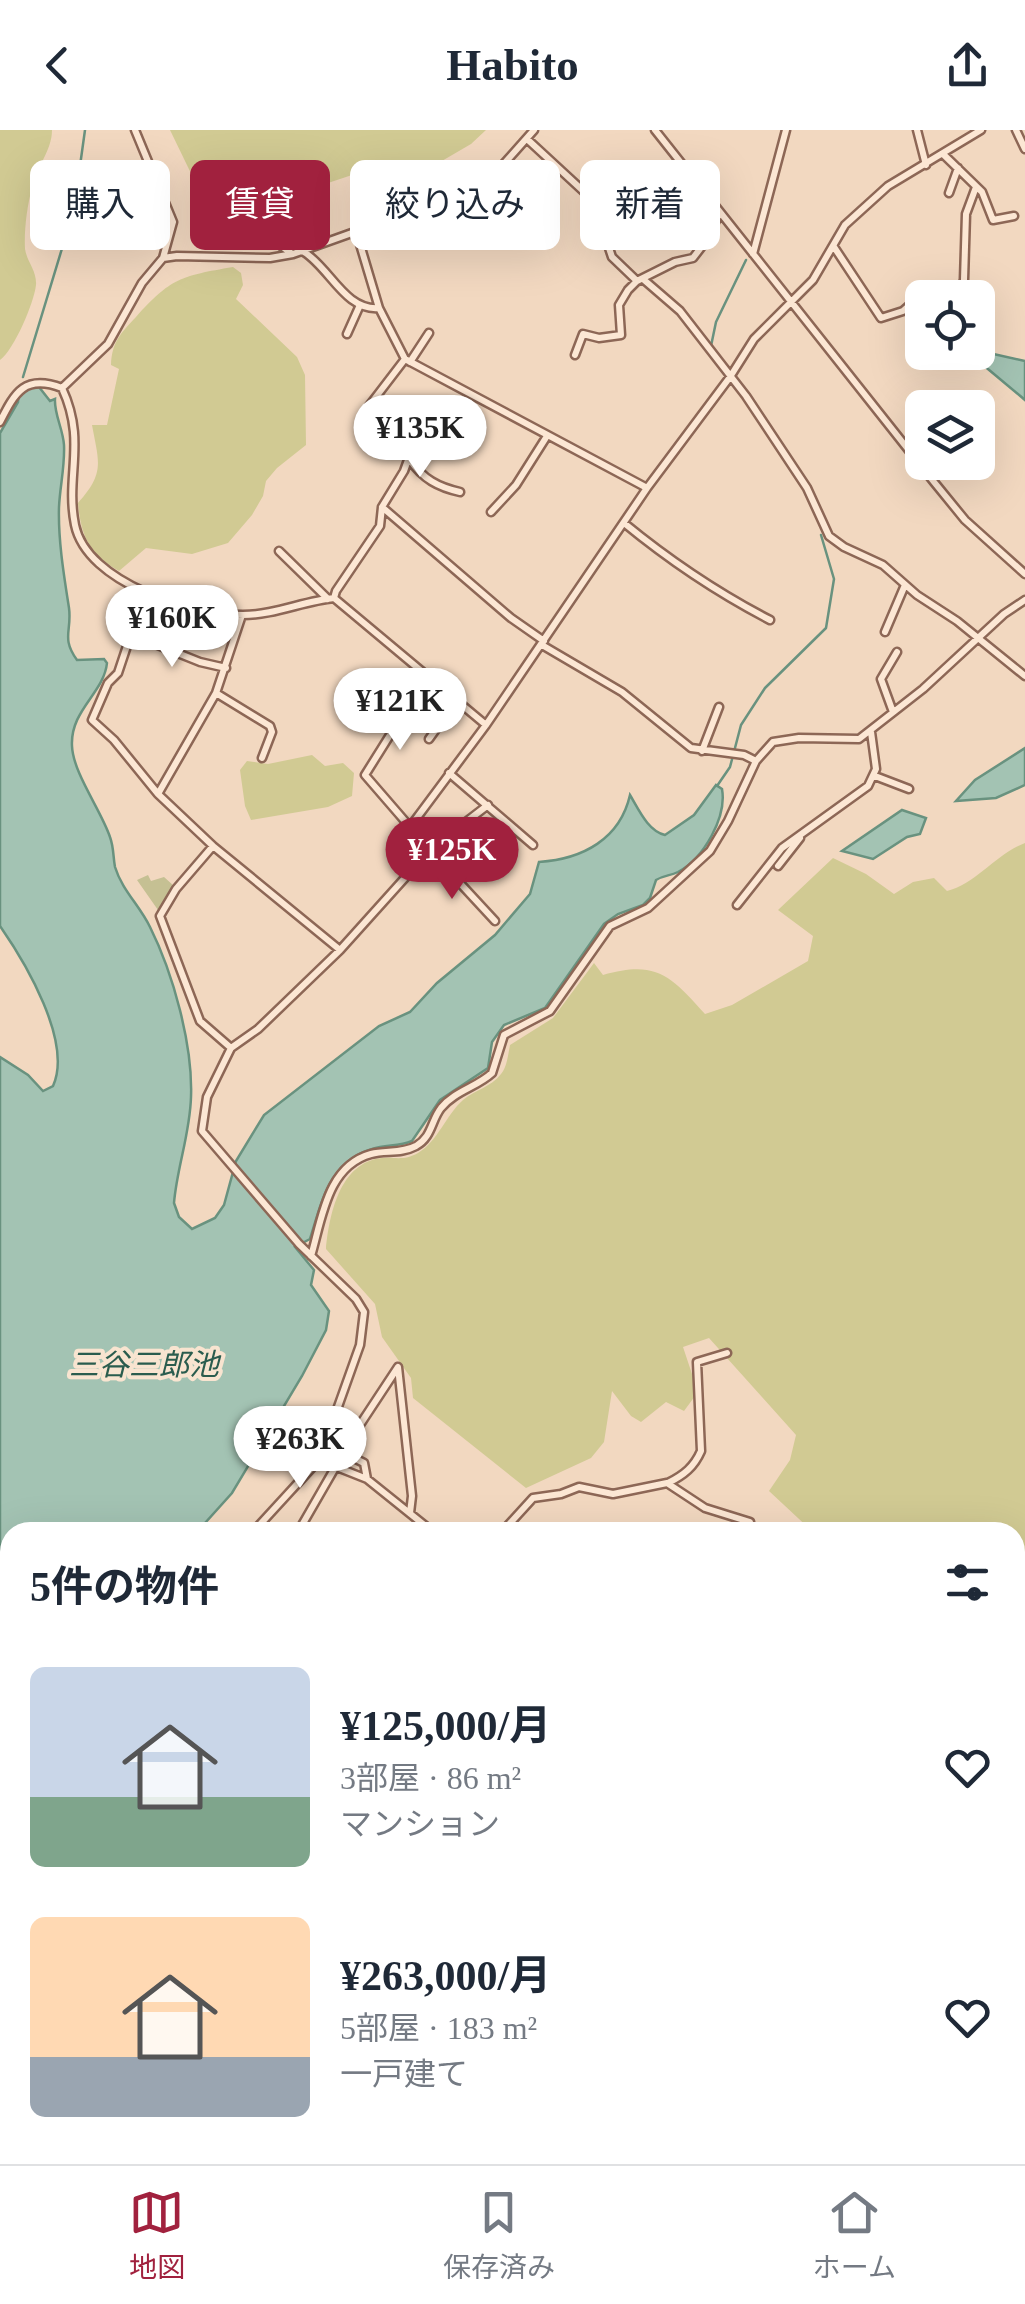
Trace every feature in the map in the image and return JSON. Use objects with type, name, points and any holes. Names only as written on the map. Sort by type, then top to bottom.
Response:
[{"type":"street","points":[[62,388],[108,344],[142,282],[163,258],[174,222],[135,130]]},
{"type":"street","points":[[507,160],[534,130]]},
{"type":"street","points":[[655,130],[678,160]]},
{"type":"street","points":[[752,256],[786,130]]},
{"type":"street","points":[[918,130],[926,165]]},
{"type":"street","points":[[410,827],[486,725],[754,339],[813,280],[844,225],[888,186],[981,130]]},
{"type":"street","points":[[1016,130],[1025,149]]},
{"type":"street","points":[[526,139],[593,200],[612,257],[680,311],[730,376],[807,488],[829,536],[883,566],[1025,676]]},
{"type":"street","points":[[944,155],[982,192],[994,220],[1014,216]]},
{"type":"street","points":[[949,193],[958,168]]},
{"type":"street","points":[[834,247],[880,318],[903,311],[927,290],[945,294],[964,280],[966,214],[976,187]]},
{"type":"street","points":[[720,215],[944,495],[1025,574]]},
{"type":"street","points":[[163,258],[270,258],[302,252],[350,233]]},
{"type":"street","points":[[288,250],[293,254]]},
{"type":"street","points":[[362,250],[379,308],[408,361],[647,488]]},
{"type":"street","points":[[575,355],[584,334],[599,338],[621,335],[619,305],[640,280],[675,262],[693,258],[698,250]]},
{"type":"street","points":[[302,252],[322,265],[344,294],[360,305],[379,308]]},
{"type":"street","points":[[347,334],[360,305]]},
{"type":"street","points":[[62,388],[75,429],[73,505],[81,542],[89,556],[146,592],[198,609],[242,615],[331,598],[380,526],[382,507],[410,460],[416,438],[393,427],[369,406],[429,333]]},
{"type":"street","points":[[0,422],[15,396],[31,383],[44,382],[62,388]]},
{"type":"street","points":[[491,512],[516,485],[547,436]]},
{"type":"street","points":[[410,460],[418,472],[441,488],[460,492]]},
{"type":"street","points":[[382,507],[543,643],[622,692],[685,743],[702,751],[744,755],[756,761]]},
{"type":"street","points":[[624,523],[726,597],[770,620]]},
{"type":"street","points":[[279,550],[331,598],[486,725]]},
{"type":"street","points":[[885,632],[905,585]]},
{"type":"street","points":[[146,592],[118,673],[108,683],[92,720],[114,740],[158,794],[213,846],[340,950]]},
{"type":"street","points":[[311,1257],[338,1175],[371,1154],[403,1151],[421,1143],[446,1104],[464,1089],[486,1079],[495,1066],[504,1035],[550,1011],[610,926],[641,913],[710,851],[756,761],[773,742],[850,740],[871,732],[1004,614],[1025,600]]},
{"type":"street","points":[[158,794],[216,693],[242,615]]},
{"type":"street","points":[[130,634],[200,662],[226,668]]},
{"type":"street","points":[[893,712],[881,678],[897,652]]},
{"type":"street","points":[[428,676],[365,775],[429,854],[495,921]]},
{"type":"street","points":[[216,693],[270,726],[272,732],[262,758]]},
{"type":"street","points":[[429,739],[457,700]]},
{"type":"street","points":[[702,751],[718,708]]},
{"type":"street","points":[[778,866],[805,834],[868,786],[875,776],[871,732]]},
{"type":"street","points":[[449,773],[533,845]]},
{"type":"street","points":[[875,776],[909,789]]},
{"type":"street","points":[[262,1522],[319,1460],[360,1345],[364,1312],[356,1299],[299,1244],[202,1131],[207,1097],[231,1048],[258,1029],[340,950],[429,854],[488,805]]},
{"type":"street","points":[[450,873],[472,856],[458,829]]},
{"type":"street","points":[[738,905],[782,848],[805,834]]},
{"type":"street","points":[[213,846],[176,889],[160,916],[200,1021],[231,1048]]},
{"type":"street","points":[[511,1522],[533,1498],[579,1487],[614,1494],[682,1476],[696,1463],[701,1451],[697,1362],[727,1353]]},
{"type":"street","points":[[367,1479],[364,1464],[342,1452],[398,1367],[412,1496],[410,1513]]},
{"type":"street","points":[[319,1460],[367,1479],[421,1522]]},
{"type":"street","points":[[304,1522],[336,1466]]},
{"type":"street","points":[[667,1483],[705,1508],[750,1522]]},
{"type":"shaded area","points":[[0,130],[52,130],[43,160],[30,160],[25,249],[36,285],[17,337],[0,360]]},
{"type":"shaded area","points":[[170,130],[486,130],[444,160],[350,160],[350,176],[330,182],[330,160],[190,160],[190,171]]},
{"type":"shaded area","points":[[233,267],[241,273],[243,285],[236,299],[297,357],[305,375],[306,445],[266,481],[252,515],[228,543],[192,554],[146,548],[119,571],[100,558],[88,543],[78,503],[93,483],[98,467],[92,425],[107,425],[119,369],[111,365],[115,344],[130,323],[168,286],[189,276]]},
{"type":"shaded area","points":[[312,755],[325,766],[343,763],[354,773],[352,796],[328,807],[251,820],[240,770],[247,761],[268,764]]},
{"type":"shaded area","points":[[1025,843],[1025,1522],[802,1522],[769,1491],[790,1460],[796,1435],[709,1338],[683,1347],[698,1392],[684,1411],[666,1402],[641,1422],[631,1416],[612,1391],[604,1442],[591,1458],[526,1488],[413,1398],[411,1378],[382,1337],[375,1304],[326,1249],[339,1193],[356,1169],[382,1158],[408,1157],[425,1148],[463,1100],[501,1074],[510,1045],[553,1018],[594,963],[603,975],[636,969],[661,974],[682,989],[705,1014],[732,1005],[808,961],[813,936],[778,910],[833,858],[894,894],[913,882],[934,878],[947,891],[967,882]]},
{"type":"shaded area","points":[[148,875],[151,881],[164,877],[174,886],[158,910],[137,880]]},
{"type":"water","points":[[995,354],[1025,361],[1025,400],[989,370],[995,370]]},
{"type":"water","name":"三谷三郎池","points":[[39,387],[50,401],[55,399],[63,439],[59,520],[70,616],[69,646],[77,660],[104,659],[107,663],[100,684],[76,722],[72,746],[82,780],[110,837],[118,875],[146,919],[174,987],[185,1032],[191,1097],[174,1203],[179,1217],[192,1229],[215,1218],[224,1205],[236,1161],[264,1115],[379,1026],[410,1012],[437,983],[495,935],[530,894],[539,862],[570,856],[597,844],[618,824],[630,795],[649,825],[665,835],[694,815],[716,785],[722,789],[717,824],[697,857],[678,872],[656,880],[643,905],[604,924],[545,1008],[504,1025],[492,1042],[488,1068],[440,1100],[412,1141],[357,1155],[337,1173],[310,1239],[295,1247],[314,1270],[311,1285],[329,1311],[326,1330],[232,1493],[206,1522],[0,1522],[0,1057],[28,1075],[43,1091],[53,1086],[57,1068],[57,1048],[43,1003],[0,926],[0,433],[18,402],[19,391]]},
{"type":"water","points":[[1025,748],[1025,785],[996,798],[956,801],[975,780]]},
{"type":"water","points":[[902,810],[926,818],[920,834],[907,837],[873,859],[842,851]]},
{"type":"waterway","points":[[23,377],[74,209],[85,130]]},
{"type":"waterway","points":[[777,153],[782,130]]},
{"type":"waterway","points":[[711,346],[716,322],[746,260]]},
{"type":"waterway","points":[[717,786],[730,767],[741,725],[765,688],[826,628],[834,579],[821,535]]},
{"type":"waterway","points":[[290,1440],[312,1452]]}]
